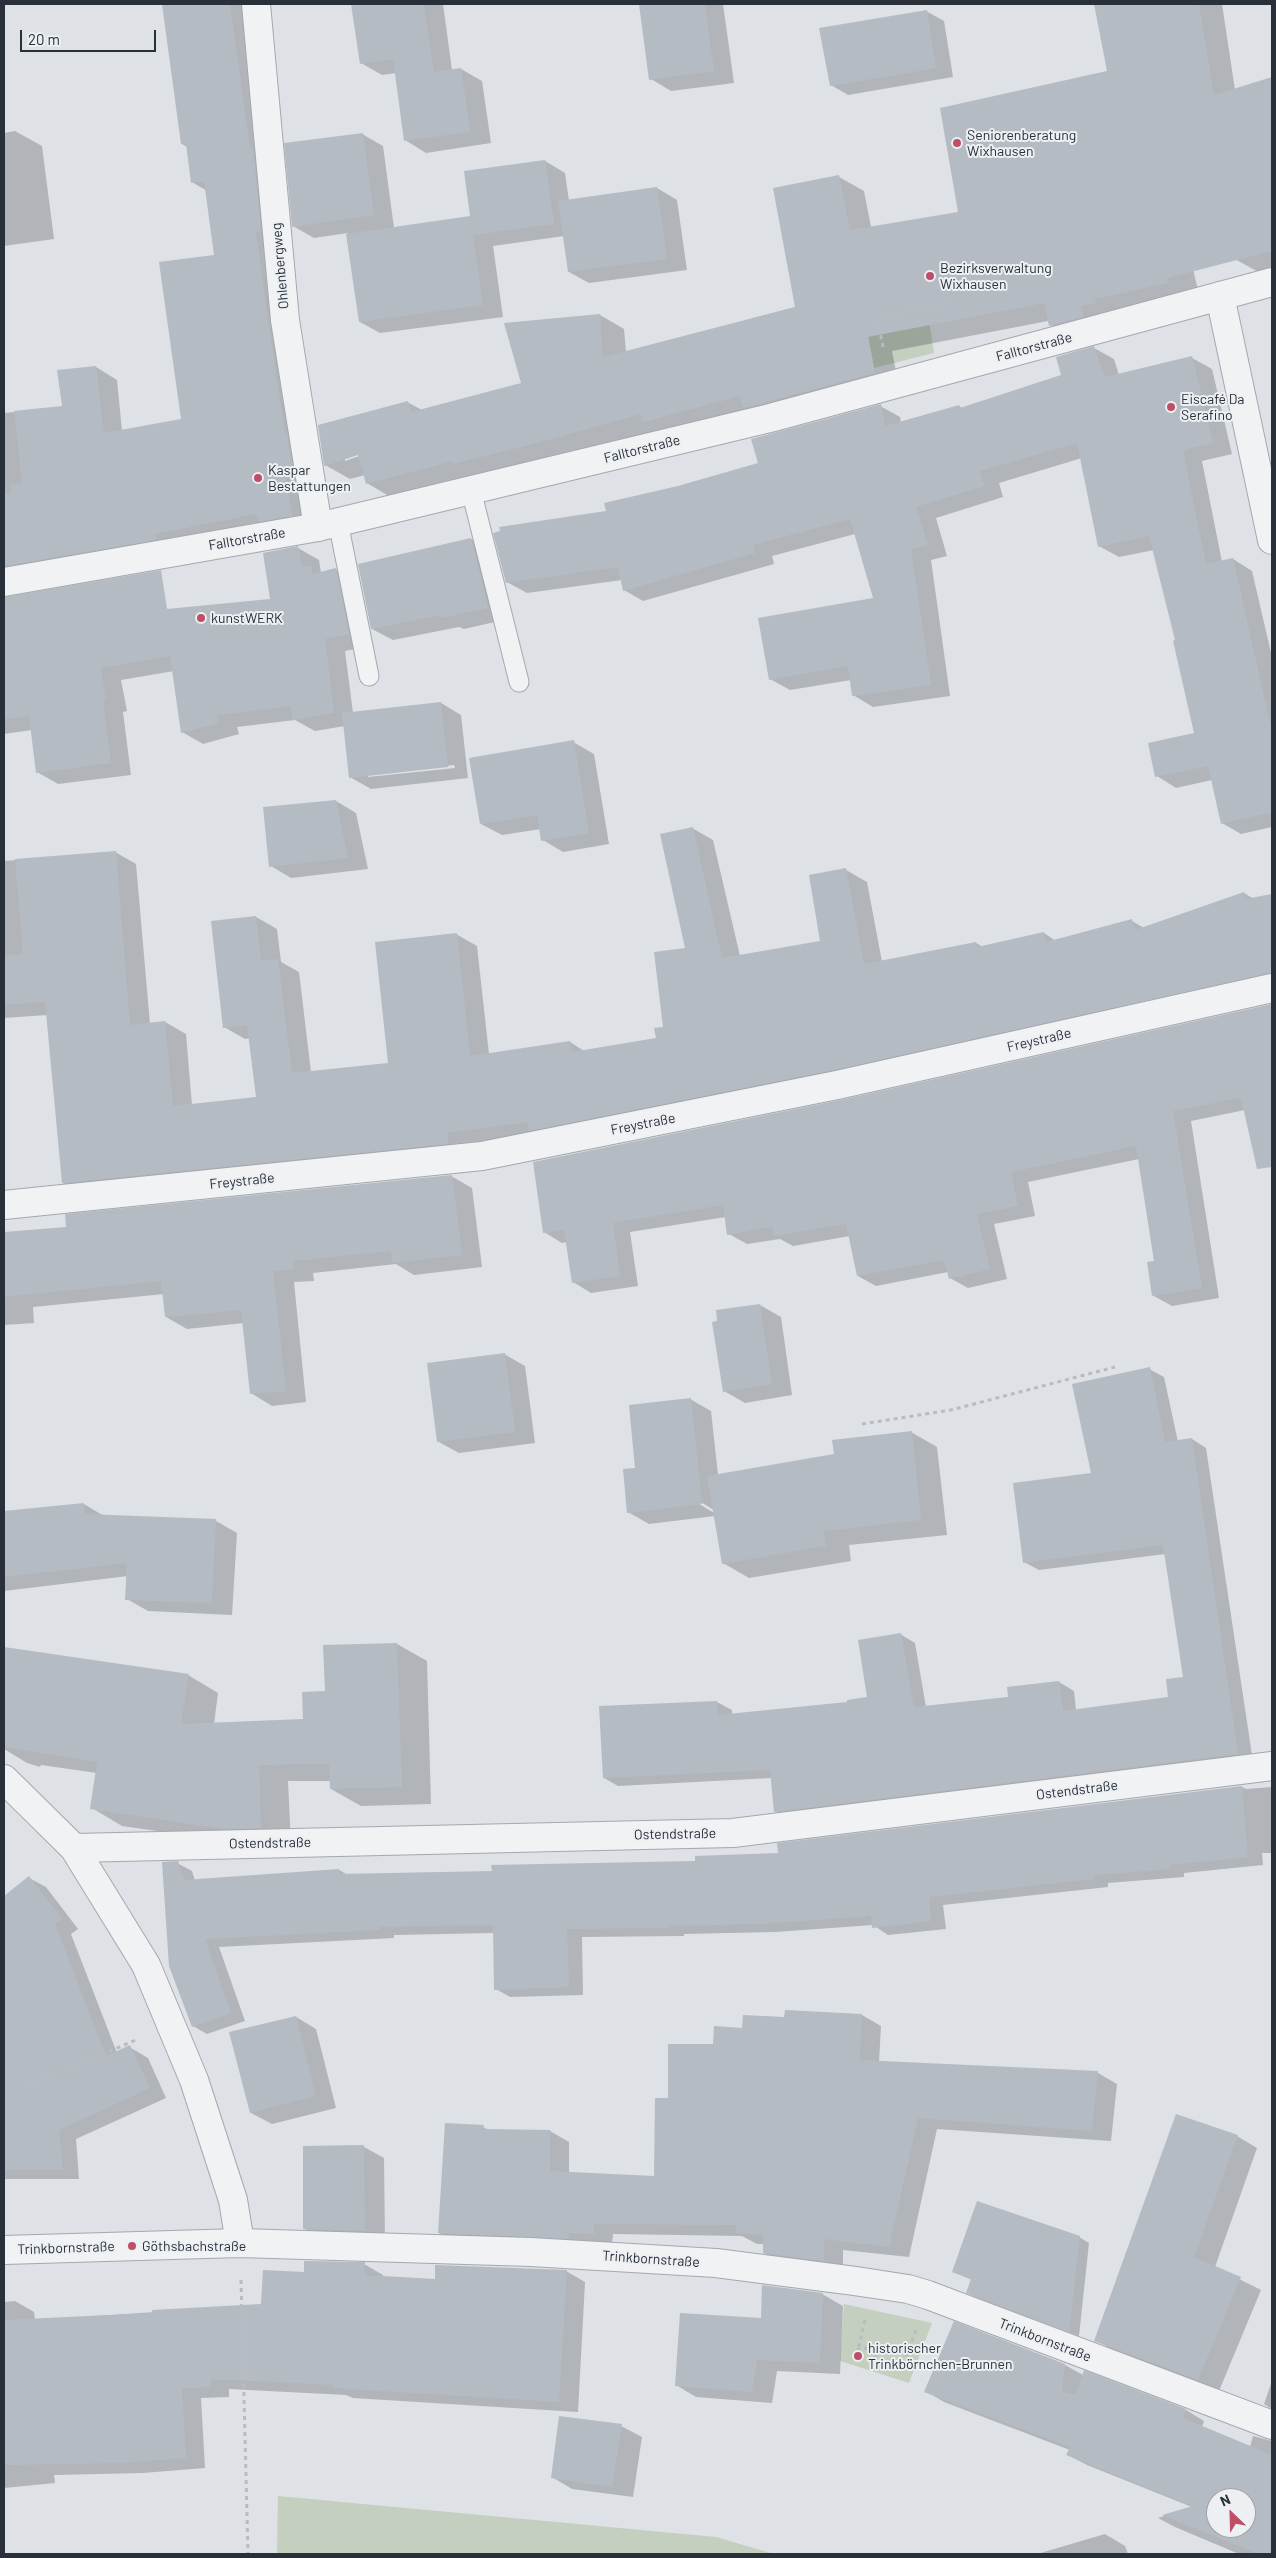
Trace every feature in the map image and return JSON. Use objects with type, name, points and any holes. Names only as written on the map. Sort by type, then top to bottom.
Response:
[{"type":"street","name":"Ohlenbergweg","points":[[256,4],[285,320],[328,524]]},
{"type":"street","name":"Falltorstraße","points":[[4,582],[328,524],[770,418],[1272,282]]},
{"type":"street","points":[[1220,296],[1272,540]]},
{"type":"street","name":"Freystraße","points":[[4,1205],[482,1156],[838,1085],[1272,988]]},
{"type":"street","name":"Ostendstraße","points":[[74,1848],[733,1833],[1272,1766]]},
{"type":"street","points":[[4,1779],[74,1848],[146,1965],[194,2080],[233,2200],[240,2243]]},
{"type":"street","name":"Trinkbornstraße","points":[[4,2250],[240,2243],[531,2252],[716,2263],[855,2281],[928,2295],[1272,2425]]},
{"type":"lane","points":[[471,490],[519,682]]},
{"type":"lane","points":[[328,524],[369,676]]},
{"type":"path","points":[[884,356],[877,317],[956,302]]},
{"type":"path","points":[[862,1424],[951,1410],[1115,1367]]},
{"type":"path","points":[[28,2085],[171,2025]]},
{"type":"path","points":[[240,2243],[248,2554]]},
{"type":"path","points":[[859,2346],[871,2350],[870,2354],[903,2365],[928,2295]]},
{"type":"path","points":[[858,2352],[866,2315]]},
{"type":"green space","points":[[863,308],[928,314],[934,353],[874,368]]},
{"type":"green space","points":[[844,2304],[932,2323],[909,2383],[840,2361]]},
{"type":"green space","points":[[278,2496],[716,2537],[774,2554],[277,2554]]},
{"type":"building","points":[[162,4],[230,4],[250,148],[253,147],[261,231],[256,232],[266,306],[285,434],[287,434],[294,476],[286,478],[292,516],[258,522],[257,514],[155,534],[156,540],[4,566],[4,494],[11,493],[10,485],[22,483],[14,411],[62,406],[57,370],[96,366],[104,433],[181,419],[159,262],[214,255],[204,181],[191,183],[186,144],[181,144]]},
{"type":"building","points":[[351,4],[424,4],[434,72],[461,68],[470,132],[404,141],[393,59],[360,64]]},
{"type":"building","points":[[639,4],[705,4],[714,71],[649,80]]},
{"type":"building","points":[[1094,4],[1199,4],[1214,95],[1272,77],[1272,251],[1167,278],[1168,283],[1095,299],[1096,303],[1081,306],[1084,317],[1049,326],[1044,303],[868,337],[875,373],[743,408],[740,396],[643,422],[641,414],[537,443],[453,464],[453,461],[366,484],[358,455],[324,466],[318,425],[408,401],[411,412],[521,383],[504,323],[600,314],[603,357],[795,307],[773,188],[839,175],[850,230],[958,212],[940,108],[1107,71]]},
{"type":"building","points":[[927,10],[936,68],[830,86],[819,28]]},
{"type":"building","points":[[363,133],[374,215],[292,227],[284,143]]},
{"type":"building","points":[[545,160],[554,224],[473,235],[483,305],[359,322],[346,234],[470,216],[464,171]]},
{"type":"building","points":[[657,187],[667,259],[568,272],[558,201]]},
{"type":"building","points":[[1094,346],[1105,377],[1192,356],[1213,443],[1183,450],[1206,564],[1233,558],[1272,732],[1272,812],[1221,824],[1208,766],[1155,777],[1148,743],[1194,733],[1173,641],[1175,640],[1149,536],[1098,547],[1077,443],[980,471],[984,486],[916,507],[928,545],[911,549],[931,685],[852,696],[848,666],[769,680],[758,618],[873,598],[850,519],[753,545],[755,553],[623,591],[618,567],[506,583],[493,533],[500,531],[499,527],[606,511],[604,503],[678,486],[758,463],[751,439],[881,404],[885,426],[959,405],[960,408],[1061,375],[1056,357]]},
{"type":"building","points":[[471,538],[488,608],[442,618],[441,615],[371,629],[358,564]]},
{"type":"building","points":[[298,546],[302,567],[311,566],[312,574],[336,568],[349,634],[325,639],[334,713],[293,720],[291,706],[217,715],[219,723],[181,733],[170,656],[101,668],[106,700],[103,701],[111,763],[36,773],[29,716],[4,719],[4,597],[161,570],[167,609],[270,599],[263,553]]},
{"type":"building","points":[[441,702],[448,767],[349,778],[342,713]]},
{"type":"building","points":[[574,740],[589,833],[541,841],[537,815],[480,824],[469,758]]},
{"type":"building","points":[[336,800],[348,858],[269,867],[263,807]]},
{"type":"building","points":[[693,827],[722,958],[820,941],[809,875],[846,868],[864,964],[976,942],[977,947],[1044,932],[1046,942],[1132,919],[1135,930],[1244,892],[1245,899],[1272,894],[1272,973],[834,1070],[529,1131],[527,1122],[447,1133],[448,1144],[62,1183],[45,1002],[4,1005],[4,956],[23,954],[15,859],[116,851],[130,1025],[165,1021],[173,1106],[256,1097],[247,1025],[223,1028],[211,921],[256,916],[261,961],[278,959],[292,1073],[388,1063],[375,942],[457,933],[470,1056],[570,1041],[572,1052],[656,1038],[654,1028],[663,1027],[654,952],[685,948],[660,834]]},
{"type":"building","points":[[1272,1004],[1272,1167],[1257,1169],[1241,1098],[1173,1111],[1202,1288],[1152,1296],[1147,1262],[1154,1261],[1136,1146],[1011,1172],[1018,1206],[977,1214],[990,1269],[949,1279],[944,1260],[857,1276],[846,1224],[774,1236],[772,1227],[727,1235],[723,1205],[613,1223],[620,1276],[572,1283],[564,1230],[543,1233],[533,1162],[840,1100]]},
{"type":"building","points":[[452,1175],[462,1255],[392,1263],[391,1251],[293,1261],[294,1269],[273,1271],[286,1391],[250,1394],[241,1310],[165,1317],[161,1281],[4,1297],[4,1232],[66,1227],[65,1214]]},
{"type":"building","points":[[760,1304],[772,1384],[723,1392],[712,1322],[717,1321],[716,1310]]},
{"type":"building","points":[[505,1353],[515,1432],[437,1442],[427,1363]]},
{"type":"building","points":[[1150,1367],[1165,1442],[1192,1438],[1238,1754],[774,1812],[770,1770],[603,1778],[599,1706],[717,1701],[718,1715],[847,1702],[847,1700],[867,1697],[858,1640],[901,1633],[914,1707],[1008,1697],[1007,1687],[1059,1681],[1063,1711],[1168,1697],[1166,1679],[1183,1677],[1163,1545],[1023,1563],[1013,1483],[1091,1473],[1072,1384]]},
{"type":"building","points":[[691,1398],[702,1504],[627,1513],[623,1469],[635,1468],[629,1405]]},
{"type":"building","points":[[912,1431],[921,1520],[824,1531],[826,1546],[722,1564],[707,1476],[834,1454],[832,1440]]},
{"type":"building","points":[[84,1503],[85,1514],[216,1519],[212,1603],[125,1600],[127,1563],[4,1577],[4,1511]]},
{"type":"building","points":[[397,1643],[402,1787],[330,1789],[329,1764],[259,1765],[261,1828],[224,1829],[90,1809],[97,1762],[4,1747],[4,1647],[189,1674],[181,1724],[303,1719],[302,1692],[325,1691],[323,1645]]},
{"type":"building","points":[[1242,1786],[1248,1857],[1170,1865],[1170,1869],[1094,1875],[1094,1879],[929,1897],[931,1921],[872,1928],[871,1916],[759,1924],[670,1926],[670,1928],[567,1929],[569,1987],[494,1990],[493,1925],[379,1927],[380,1930],[205,1939],[231,2013],[192,2027],[169,1966],[162,1862],[178,1861],[184,1880],[339,1869],[340,1874],[492,1871],[491,1865],[695,1861],[695,1856],[778,1853],[777,1843]]},
{"type":"building","points":[[29,1876],[62,1919],[55,1924],[106,2056],[130,2045],[150,2088],[59,2130],[63,2170],[5,2170],[4,1896]]},
{"type":"building","points":[[785,2010],[862,2014],[860,2060],[1098,2071],[1092,2131],[918,2118],[889,2247],[824,2239],[824,2261],[763,2253],[763,2235],[736,2233],[736,2225],[594,2224],[594,2234],[569,2233],[568,2239],[438,2233],[445,2123],[484,2125],[483,2129],[550,2130],[550,2171],[654,2176],[655,2098],[668,2098],[668,2044],[713,2044],[714,2026],[742,2028],[743,2015],[784,2017]]},
{"type":"building","points":[[296,2016],[316,2096],[250,2113],[229,2032]]},
{"type":"building","points":[[1176,2114],[1238,2135],[1194,2257],[1241,2277],[1198,2380],[1094,2341]]},
{"type":"building","points":[[364,2145],[365,2231],[303,2229],[303,2146]]},
{"type":"building","points":[[977,2201],[1080,2236],[1069,2332],[966,2293],[971,2279],[952,2272]]},
{"type":"building","points":[[304,2261],[365,2262],[365,2275],[435,2279],[435,2265],[567,2270],[559,2402],[333,2388],[333,2385],[211,2379],[211,2387],[182,2388],[186,2458],[123,2463],[4,2465],[4,2320],[152,2313],[152,2310],[261,2304],[263,2270],[304,2272]]},
{"type":"building","points":[[762,2285],[823,2293],[820,2363],[757,2360],[752,2392],[675,2386],[680,2313],[761,2318]]},
{"type":"building","points":[[954,2321],[1065,2364],[1062,2392],[1075,2395],[1084,2370],[1186,2409],[1183,2418],[1272,2455],[1272,2554],[1259,2554],[1219,2538],[1256,2538],[1256,2488],[1206,2488],[1206,2533],[1162,2515],[1193,2506],[1066,2455],[1070,2447],[924,2392]]},
{"type":"building","points":[[559,2416],[622,2424],[612,2487],[551,2478]]},
{"type":"place","name":"Seniorenberatung Wixhausen","points":[[957,143]]},
{"type":"place","name":"Bezirksverwaltung Wixhausen","points":[[930,276]]},
{"type":"place","name":"Eiscafé Da Serafino","points":[[1171,407]]},
{"type":"place","name":"Kaspar Bestattungen","points":[[258,478]]},
{"type":"place","name":"kunstWERK","points":[[201,618]]},
{"type":"place","name":"Göthsbachstraße","points":[[132,2246]]},
{"type":"place","name":"historischer Trinkbörnchen-Brunnen","points":[[858,2356]]}]
